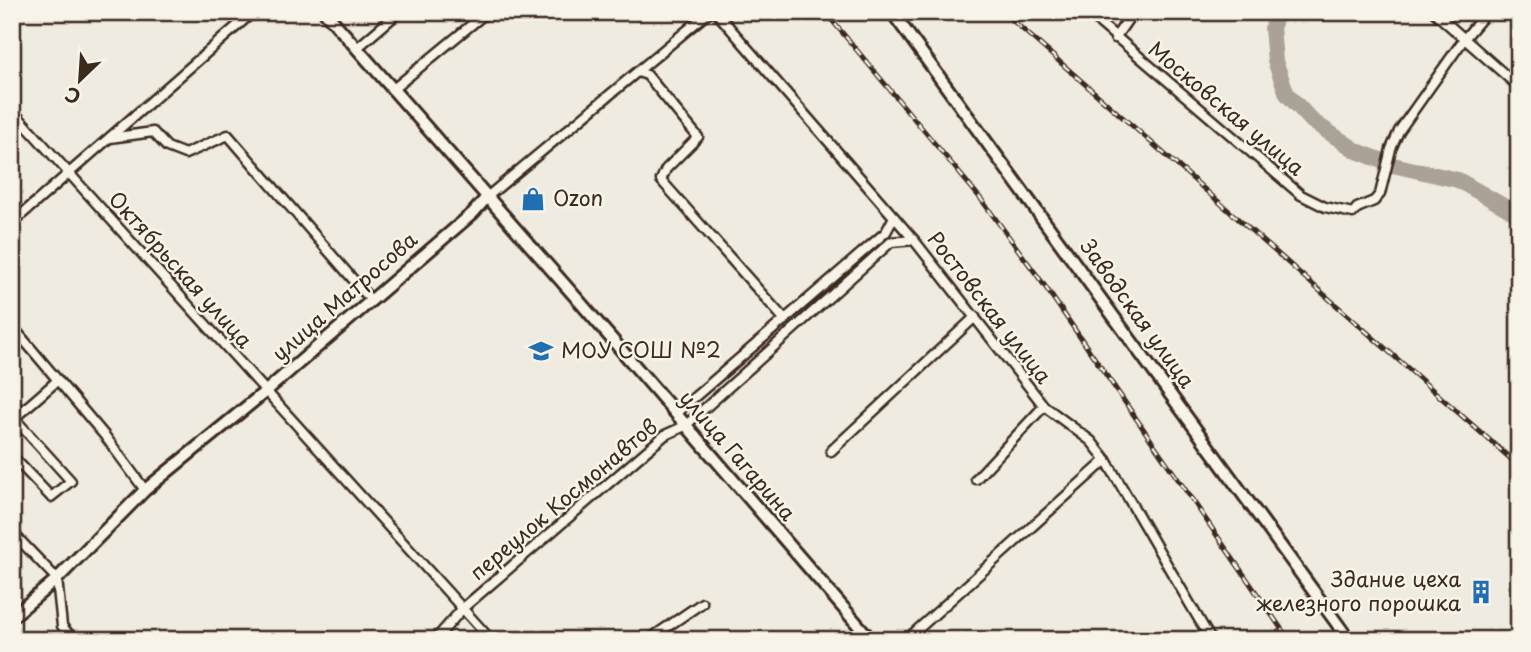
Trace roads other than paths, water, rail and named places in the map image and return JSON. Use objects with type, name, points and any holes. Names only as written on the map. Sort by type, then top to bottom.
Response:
[{"type":"main road","name":"улица Гагарина","points":[[325,12],[871,640]]},
{"type":"main road","name":"Заводская улица","points":[[892,12],[1349,640]]},
{"type":"main road","name":"улица Матросова","points":[[12,617],[57,579],[145,490],[266,391],[473,213],[487,197]]},
{"type":"street","points":[[12,223],[253,12]]},
{"type":"street","points":[[356,48],[399,12]]},
{"type":"street","points":[[392,90],[486,12]]},
{"type":"street","points":[[515,12],[518,16],[522,12]]},
{"type":"street","name":"улица Матросова","points":[[487,197],[709,12]]},
{"type":"street","name":"Ростовская улица","points":[[716,12],[914,240],[1044,406],[1091,441],[1107,460],[1211,640]]},
{"type":"street","name":"Московская улица","points":[[1087,12],[1301,195],[1325,207],[1353,213],[1357,208],[1374,201],[1380,194],[1399,131],[1464,39]]},
{"type":"street","points":[[1115,38],[1133,12]]},
{"type":"street","points":[[1434,12],[1519,87]]},
{"type":"street","points":[[1464,39],[1488,12]]},
{"type":"street","points":[[638,72],[647,75],[698,137],[666,169],[661,180],[785,320]]},
{"type":"street","name":"Октябрьская улица","points":[[12,110],[491,640]]},
{"type":"street","points":[[110,138],[153,132],[167,147],[185,154],[228,135],[370,299]]},
{"type":"street","points":[[675,414],[886,232],[894,217]]},
{"type":"street","name":"переулок Космонавтов","points":[[435,640],[463,608],[665,435],[685,426],[891,242],[914,240]]},
{"type":"street","points":[[831,451],[975,317]]},
{"type":"street","points":[[12,326],[145,490]]},
{"type":"street","points":[[12,456],[51,498],[71,481],[13,419],[58,380]]},
{"type":"street","points":[[976,479],[1044,406]]},
{"type":"street","points":[[906,640],[1107,460]]},
{"type":"street","points":[[12,532],[57,579],[62,626],[74,640]]},
{"type":"street","points":[[648,640],[702,603]]},
{"type":"waterway","points":[[1278,12],[1272,28],[1275,61],[1287,94],[1312,121],[1357,151],[1393,165],[1458,180],[1519,215]]},
{"type":"railway","points":[[825,12],[981,199],[1042,282],[1289,640]]},
{"type":"railway","points":[[1003,12],[1519,466]]},
{"type":"place","name":"Ozon","points":[[533,199]]},
{"type":"place","name":"МОУ СОШ №2","points":[[541,351]]},
{"type":"place","name":"Здание цеха железного порошка","points":[[1481,592]]}]
